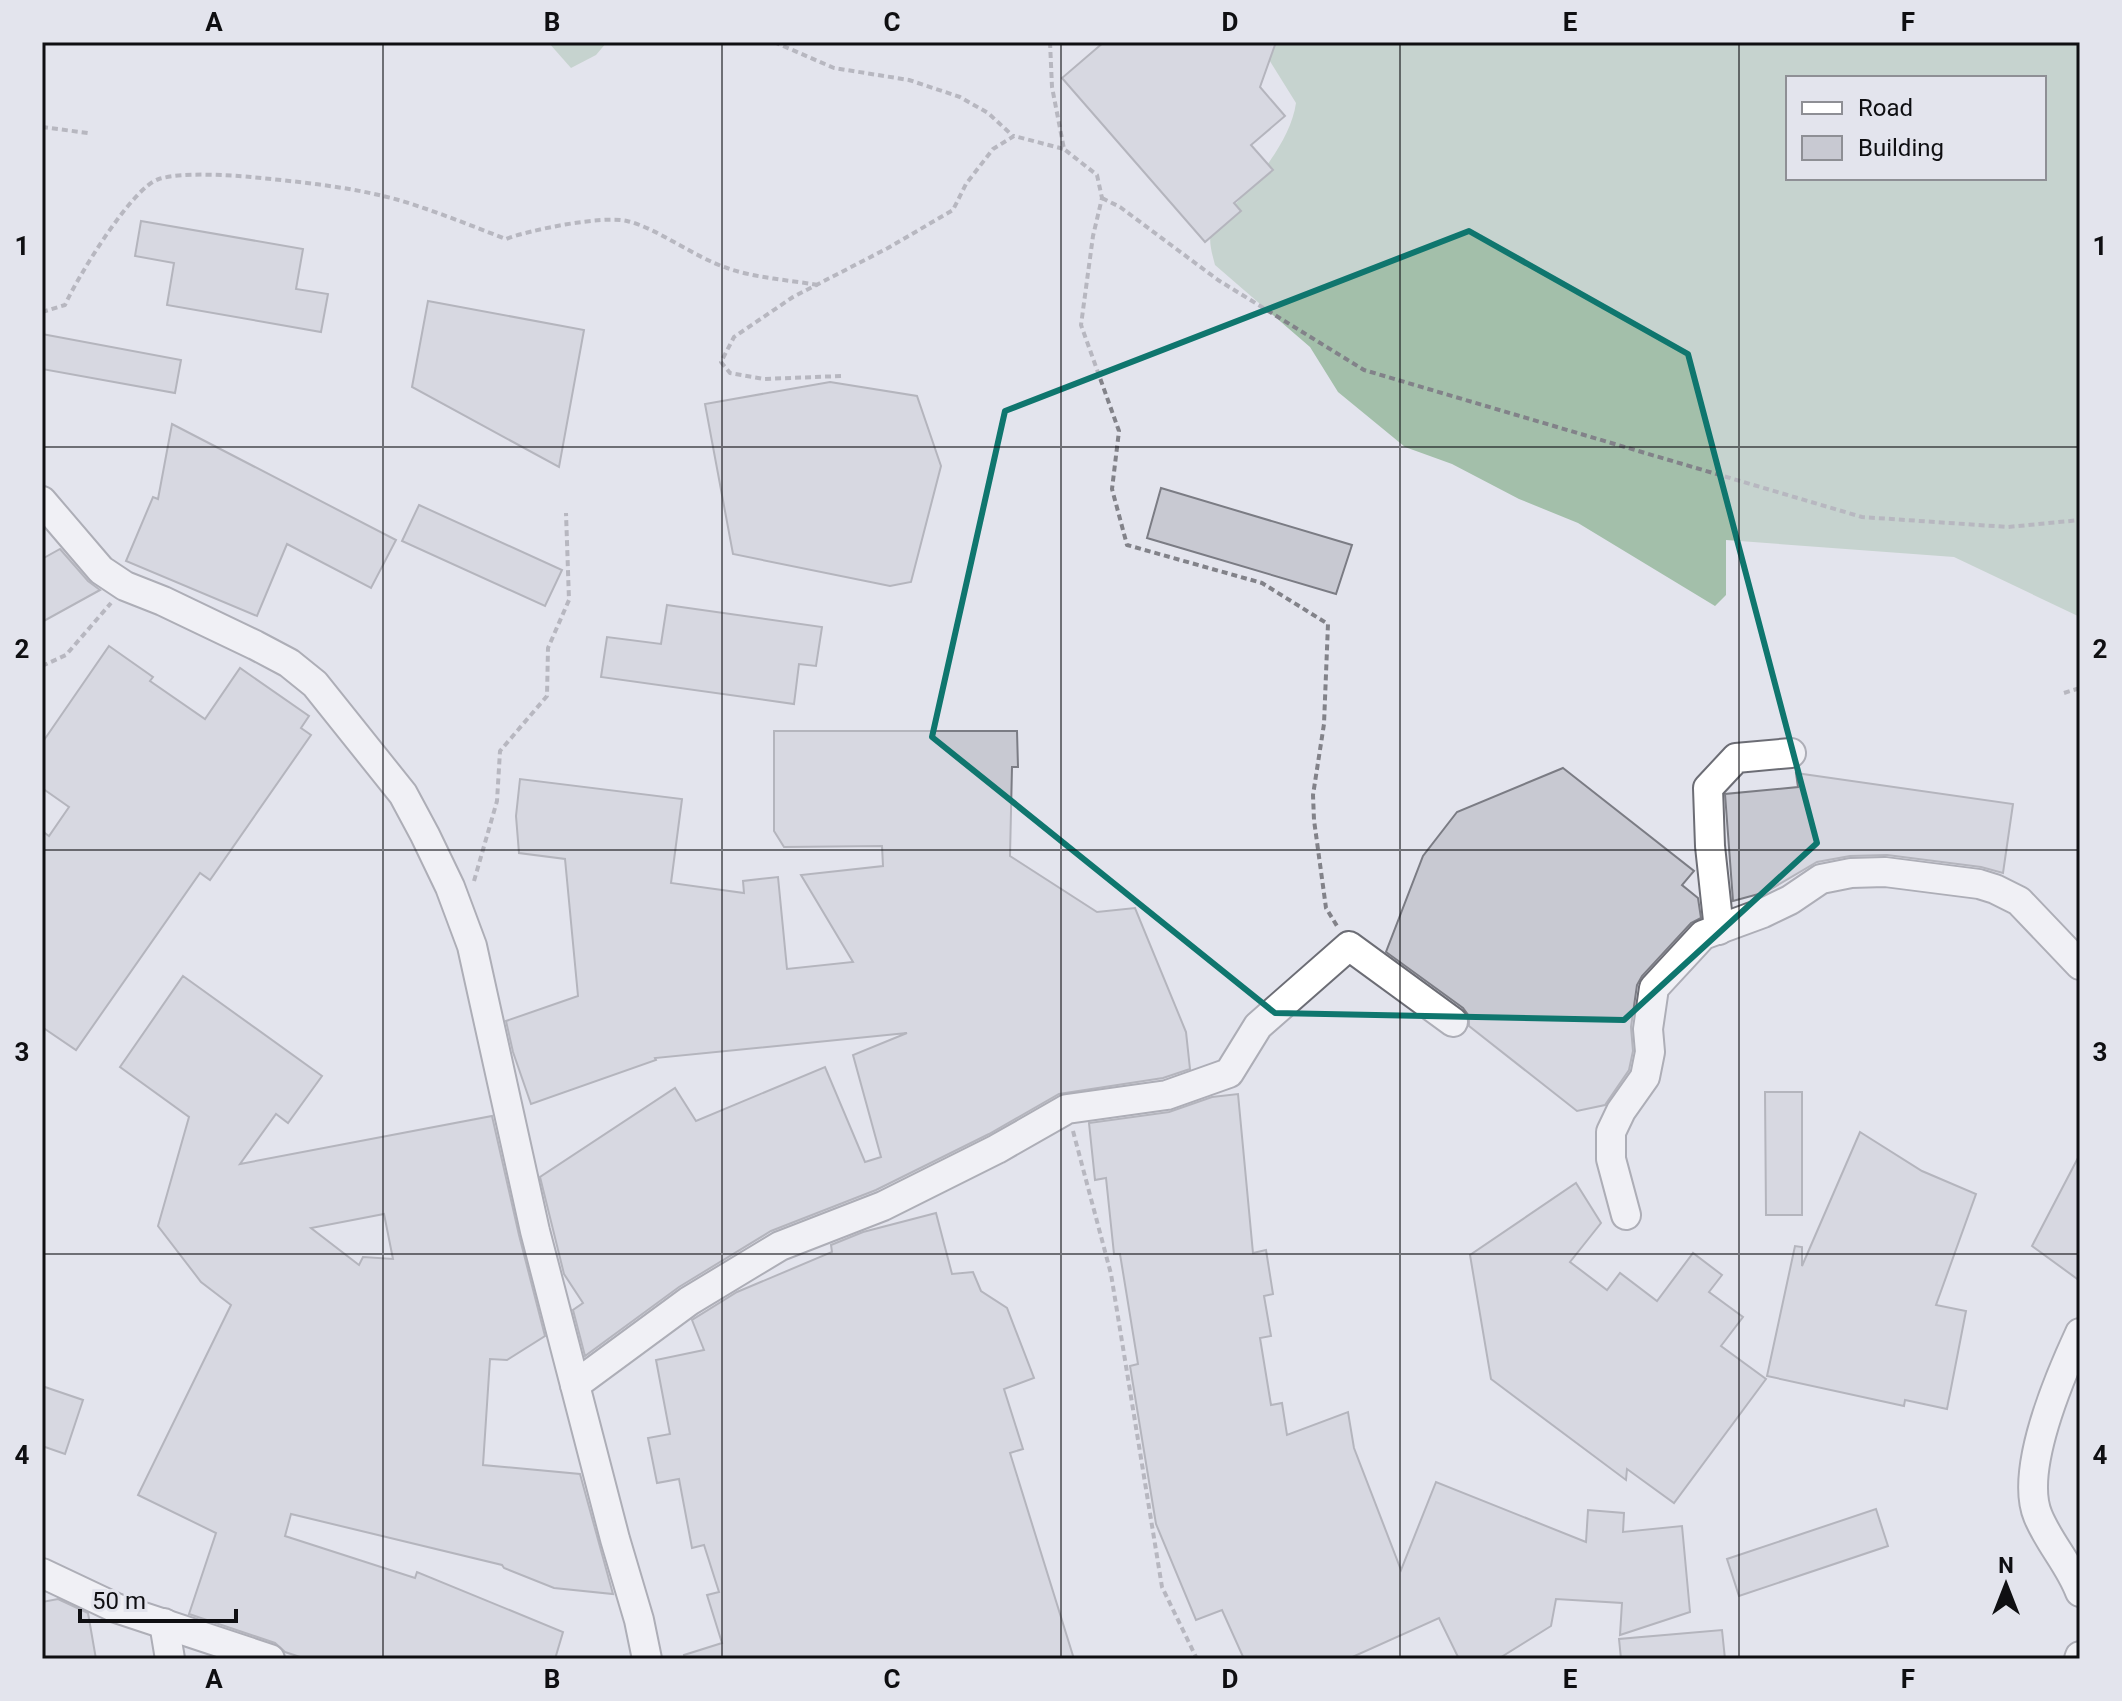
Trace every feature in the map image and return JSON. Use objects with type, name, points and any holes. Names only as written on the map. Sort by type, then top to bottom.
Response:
[{"type":"street","points":[[42,501],[101,570],[125,586],[163,601],[289,663],[315,684],[403,794],[450,887],[472,946],[535,1231],[647,1659]]},
{"type":"street","points":[[1719,930],[1710,846],[1708,788],[1736,758],[1791,753]]},
{"type":"street","points":[[1626,1215],[1611,1159],[1611,1132],[1621,1111],[1645,1077],[1650,1052],[1648,1029],[1654,988],[1703,935],[1790,900],[1821,879],[1851,873],[1885,872],[1979,884],[1995,889],[2019,901],[2080,965]]},
{"type":"street","points":[[575,1385],[689,1301],[780,1246],[883,1206],[997,1149],[1067,1109],[1167,1095],[1229,1073],[1258,1026],[1349,946],[1453,1022]]},
{"type":"street","points":[[2080,1333],[2065,1366],[2033,1472],[2037,1513],[2080,1592]]},
{"type":"street","points":[[42,1573],[116,1608],[270,1659]]},
{"type":"street","points":[[164,1623],[170,1659]]},
{"type":"path","points":[[774,42],[834,68],[909,80],[960,97],[988,113],[1014,136],[1064,149],[1097,175],[1102,198],[1093,236],[1081,325],[1119,431],[1112,489],[1127,545],[1262,583],[1328,624],[1324,724],[1313,795],[1314,820],[1326,908],[1349,946]]},
{"type":"path","points":[[1050,42],[1052,87],[1064,149]]},
{"type":"path","points":[[42,127],[88,133]]},
{"type":"path","points":[[841,376],[764,379],[730,373],[721,362],[734,337],[793,297],[953,210],[966,184],[993,149],[1014,136]]},
{"type":"path","points":[[42,312],[65,305],[76,280],[144,187],[159,179],[220,174],[302,182],[400,201],[506,239],[526,231],[626,220],[730,269],[818,285]]},
{"type":"path","points":[[1102,198],[1120,207],[1218,280],[1364,370],[1862,517],[2008,527],[2080,520]]},
{"type":"path","points":[[457,906],[469,899],[497,801],[500,751],[547,696],[548,648],[569,600],[566,513]]},
{"type":"path","points":[[42,666],[66,655],[125,586]]},
{"type":"path","points":[[2064,693],[2080,688]]},
{"type":"path","points":[[1067,1109],[1111,1274],[1162,1587],[1197,1659]]},
{"type":"highlighted area","points":[[1469,231],[1688,354],[1817,843],[1624,1020],[1275,1013],[932,737],[1005,411]]},
{"type":"green space","points":[[548,42],[607,42],[596,55],[571,68]]},
{"type":"green space","points":[[1264,42],[2080,42],[2080,617],[1954,557],[1726,540],[1726,595],[1715,606],[1578,523],[1519,499],[1452,464],[1405,447],[1338,392],[1310,347],[1215,265],[1210,241],[1213,227],[1266,167],[1282,142],[1296,103],[1268,58]]},
{"type":"building","points":[[1104,42],[1276,42],[1260,87],[1285,116],[1251,145],[1273,170],[1234,203],[1241,211],[1205,242],[1062,78]]},
{"type":"building","points":[[141,221],[303,249],[296,289],[328,294],[321,332],[167,305],[174,263],[135,256]]},
{"type":"building","points":[[428,301],[584,330],[559,467],[412,387]]},
{"type":"building","points":[[42,334],[181,360],[175,393],[42,369]]},
{"type":"building","points":[[830,382],[917,396],[941,466],[911,582],[890,586],[733,554],[705,404]]},
{"type":"building","points":[[172,424],[396,540],[371,588],[287,544],[257,616],[126,561],[153,497],[158,499]]},
{"type":"building","points":[[1161,488],[1352,545],[1336,594],[1147,538]]},
{"type":"building","points":[[419,505],[562,570],[545,606],[402,541]]},
{"type":"building","points":[[60,549],[100,590],[42,622],[42,559]]},
{"type":"building","points":[[667,605],[822,627],[816,666],[799,664],[794,704],[601,677],[607,637],[661,644]]},
{"type":"building","points":[[109,646],[153,677],[150,681],[205,719],[240,668],[309,716],[301,728],[311,735],[210,880],[200,873],[76,1050],[42,1027],[42,831],[49,836],[69,807],[42,788],[42,743]]},
{"type":"building","points":[[774,731],[1017,731],[1018,767],[1012,767],[1010,856],[1097,912],[1135,908],[1186,1032],[1190,1069],[1163,1078],[1059,1094],[989,1134],[876,1190],[771,1231],[679,1287],[585,1356],[573,1310],[583,1303],[564,1274],[540,1177],[675,1088],[696,1121],[825,1067],[865,1162],[881,1157],[853,1055],[907,1033],[655,1058],[531,1104],[506,1021],[578,996],[565,859],[519,853],[516,816],[520,779],[682,799],[671,883],[744,893],[743,881],[778,877],[787,969],[853,962],[801,875],[883,866],[882,846],[784,847],[774,831]]},
{"type":"building","points":[[1563,768],[1694,871],[1682,885],[1698,898],[1701,918],[1691,923],[1637,985],[1629,1070],[1605,1105],[1577,1111],[1469,1026],[1469,1016],[1463,1008],[1386,952],[1423,856],[1457,812]]},
{"type":"building","points":[[1796,773],[2013,804],[2003,873],[1981,867],[1887,855],[1850,856],[1817,862],[1766,892],[1733,901],[1725,794],[1798,787]]},
{"type":"building","points":[[183,976],[322,1076],[288,1123],[276,1114],[240,1164],[492,1116],[545,1336],[507,1360],[490,1359],[483,1465],[580,1474],[613,1594],[554,1588],[502,1565],[291,1514],[285,1536],[415,1578],[417,1572],[563,1632],[555,1659],[306,1659],[285,1652],[275,1643],[189,1614],[216,1533],[138,1495],[231,1305],[201,1282],[158,1226],[189,1117],[120,1067]],"holes":[[[384,1214],[393,1259],[363,1257],[359,1265],[311,1228]]]},
{"type":"building","points":[[1765,1092],[1802,1092],[1802,1215],[1766,1215]]},
{"type":"building","points":[[1238,1094],[1253,1253],[1266,1250],[1273,1294],[1264,1296],[1271,1336],[1260,1338],[1271,1405],[1282,1403],[1287,1435],[1348,1412],[1354,1448],[1401,1570],[1436,1482],[1586,1542],[1588,1510],[1624,1513],[1623,1532],[1682,1526],[1690,1612],[1620,1635],[1622,1603],[1556,1599],[1551,1626],[1498,1659],[1459,1659],[1439,1618],[1348,1659],[1244,1659],[1222,1610],[1196,1620],[1156,1524],[1130,1366],[1138,1364],[1120,1254],[1114,1254],[1106,1178],[1095,1180],[1089,1123],[1169,1112],[1212,1097]]},
{"type":"building","points":[[1860,1132],[1922,1171],[1976,1194],[1936,1305],[1966,1311],[1947,1409],[1905,1400],[1904,1406],[1767,1376],[1795,1246],[1802,1247],[1802,1266]]},
{"type":"building","points":[[2080,1154],[2080,1281],[2032,1246]]},
{"type":"building","points":[[1576,1183],[1601,1223],[1570,1262],[1607,1290],[1620,1273],[1657,1301],[1693,1253],[1722,1275],[1709,1292],[1743,1317],[1721,1346],[1766,1379],[1674,1503],[1627,1469],[1626,1480],[1491,1379],[1470,1255]]},
{"type":"building","points":[[936,1213],[952,1274],[973,1272],[981,1291],[1007,1308],[1034,1378],[1004,1389],[1023,1449],[1010,1453],[1074,1659],[685,1659],[684,1655],[722,1643],[707,1595],[719,1592],[704,1545],[692,1548],[679,1479],[657,1483],[648,1438],[670,1434],[656,1360],[704,1350],[692,1320],[737,1292],[832,1252],[831,1245],[863,1232]]},
{"type":"building","points":[[42,1386],[83,1400],[65,1454],[42,1446]]},
{"type":"building","points":[[1876,1509],[1888,1546],[1739,1596],[1727,1559]]},
{"type":"building","points":[[58,1599],[88,1613],[96,1659],[44,1659],[42,1602]]},
{"type":"building","points":[[1722,1630],[1725,1659],[1621,1659],[1619,1639]]}]
